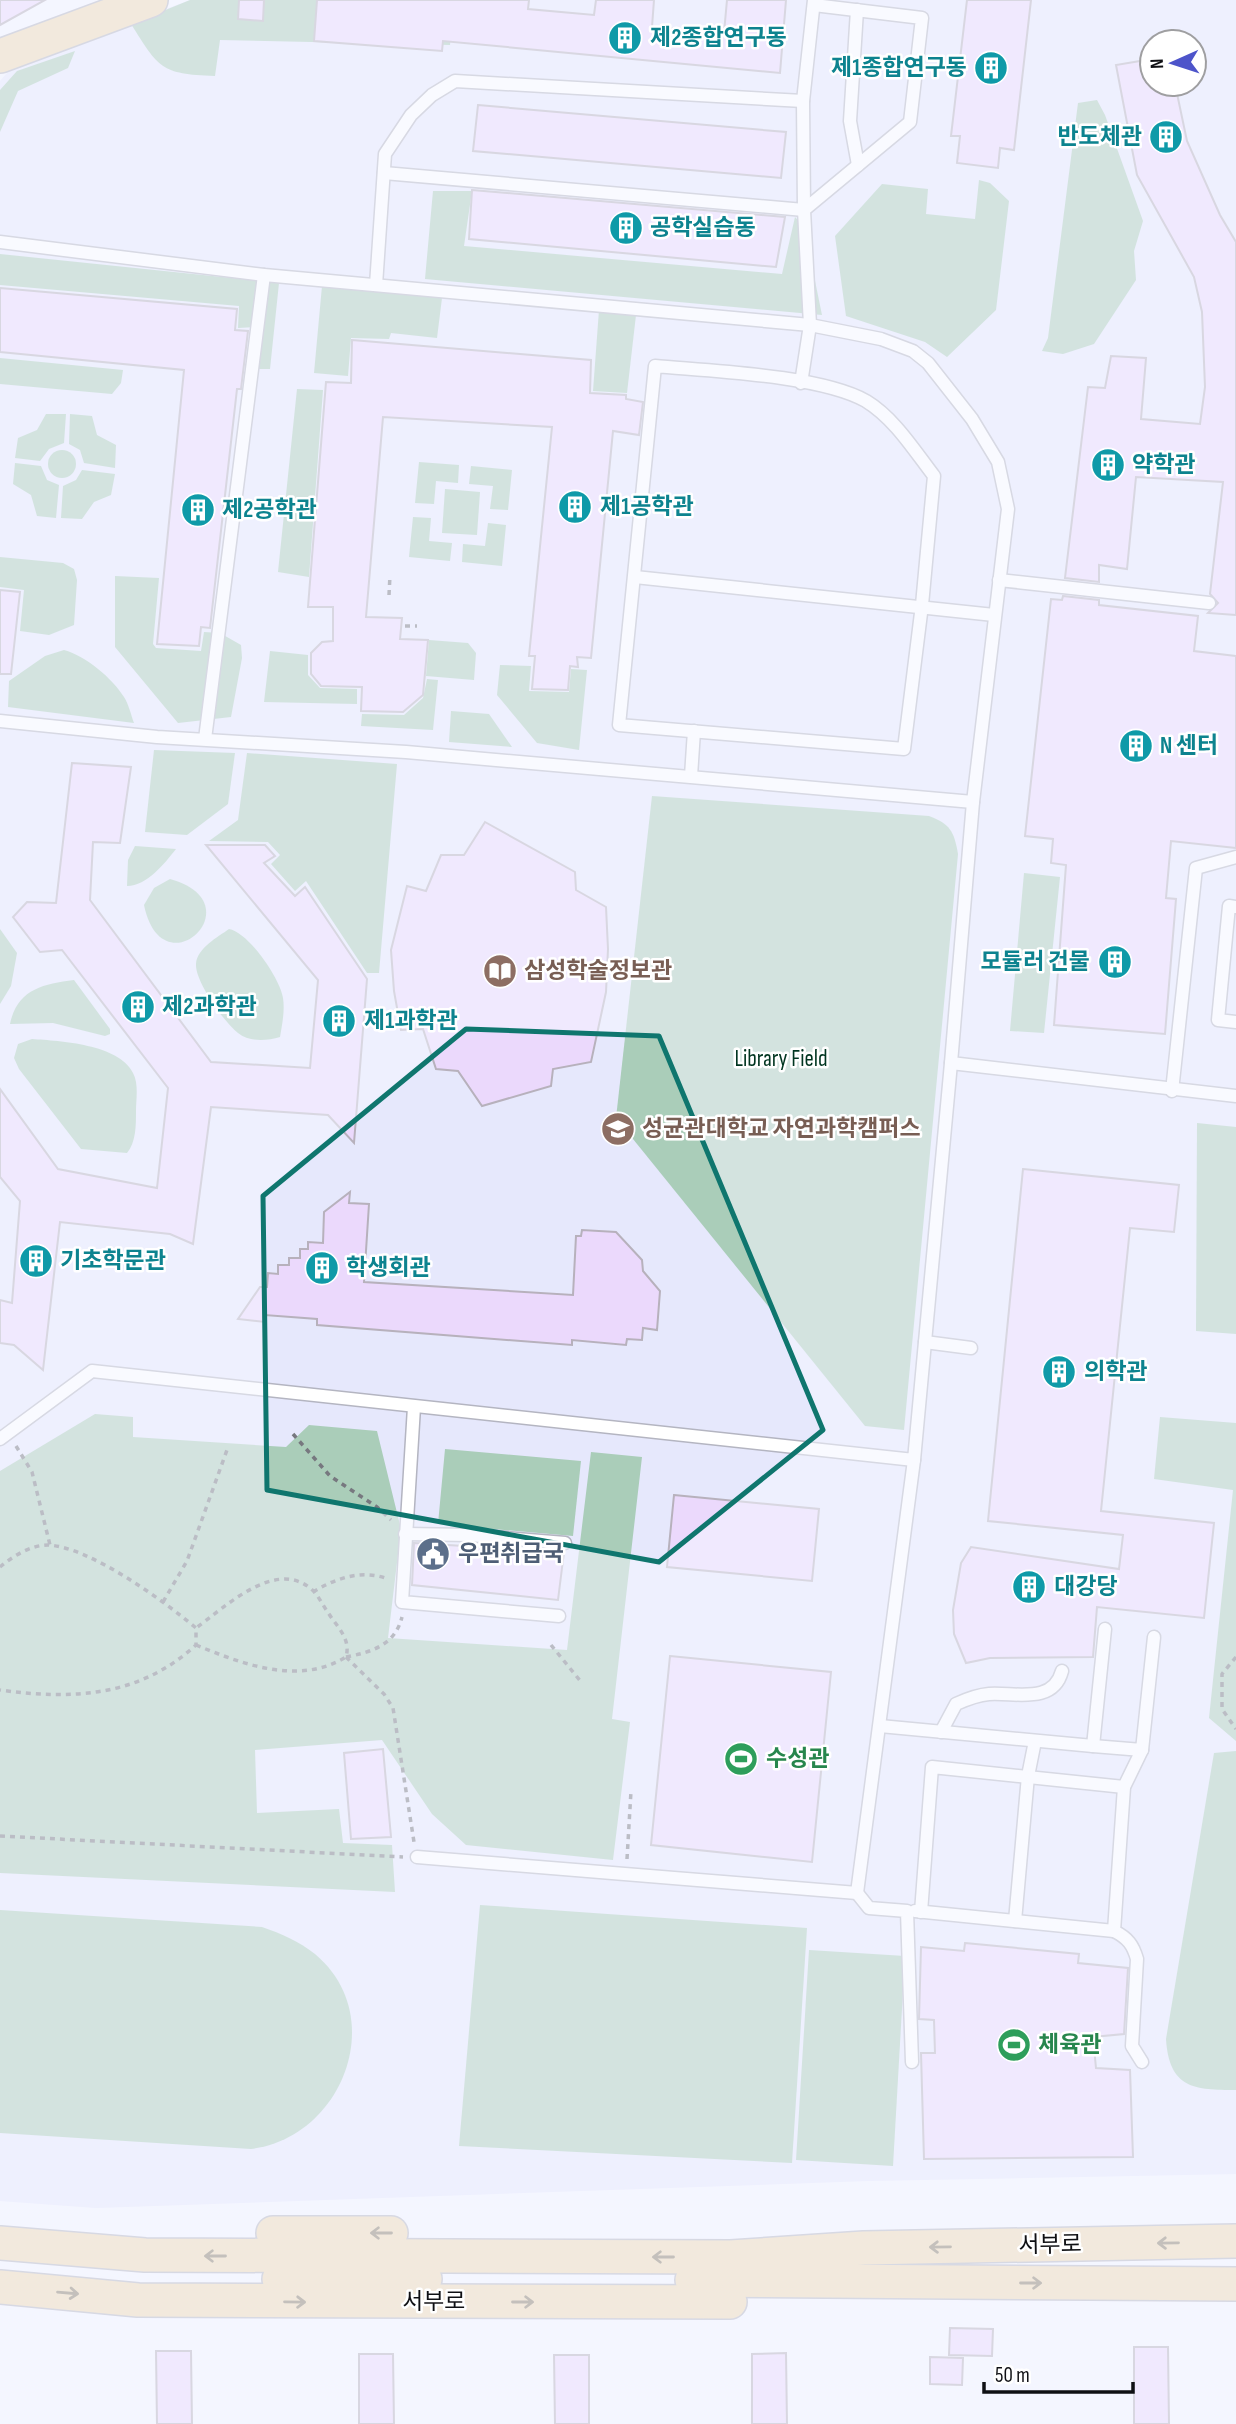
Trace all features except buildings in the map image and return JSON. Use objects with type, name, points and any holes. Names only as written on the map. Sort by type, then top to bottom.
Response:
[{"type":"main road","points":[[0,56],[151,0]]},
{"type":"main road","name":"서부로","points":[[0,2221],[148,2233],[813,2234],[864,2248]]},
{"type":"main road","name":"서부로","points":[[0,2265],[142,2277],[732,2268],[864,2248],[1236,2241]]},
{"type":"main road","name":"서부로","points":[[0,2243],[145,2255],[732,2268],[865,2283],[1236,2284]]},
{"type":"main road","name":"서부로","points":[[0,2287],[152,2300],[816,2302],[865,2283]]},
{"type":"lane","points":[[384,173],[804,210],[910,122],[922,18],[814,2],[803,101],[804,210],[810,325],[801,383]]},
{"type":"lane","points":[[858,10],[850,121],[858,165]]},
{"type":"lane","points":[[376,285],[385,154],[411,115],[432,95],[455,82],[803,101]]},
{"type":"lane","points":[[0,242],[264,275],[810,325],[881,339],[913,351],[928,363],[972,419],[998,462],[1008,509],[974,802],[914,1460],[857,1893],[869,1908],[1114,1931],[1125,1937],[1133,1946],[1137,1959],[1132,2046],[1142,2062]]},
{"type":"lane","points":[[205,739],[264,275]]},
{"type":"lane","points":[[655,366],[801,383],[848,393],[867,402],[895,426],[934,476],[922,606],[904,748],[619,725],[655,366]]},
{"type":"lane","points":[[635,578],[995,615]]},
{"type":"lane","points":[[999,580],[1209,603]]},
{"type":"lane","points":[[0,721],[691,776],[974,802]]},
{"type":"lane","points":[[691,776],[694,731]]},
{"type":"lane","points":[[1172,1091],[1196,868],[1236,857]]},
{"type":"lane","points":[[1236,907],[1229,906],[1230,962],[1218,1020],[1236,1022]]},
{"type":"lane","points":[[951,1063],[1172,1091],[1236,1096]]},
{"type":"lane","points":[[925,1342],[971,1348]]},
{"type":"lane","points":[[4,1436],[92,1371],[914,1460]]},
{"type":"lane","points":[[414,1407],[402,1602],[559,1616]]},
{"type":"lane","points":[[405,1534],[470,1535],[565,1544]]},
{"type":"lane","points":[[1093,1746],[1105,1629]]},
{"type":"lane","points":[[1114,1931],[1124,1787],[1142,1750],[1154,1637]]},
{"type":"lane","points":[[941,1732],[956,1704],[990,1694],[1034,1695],[1055,1684],[1062,1671]]},
{"type":"lane","points":[[880,1726],[1142,1750]]},
{"type":"lane","points":[[1015,1921],[1028,1776],[1035,1741]]},
{"type":"lane","points":[[912,2062],[914,1911],[932,1767],[1124,1787]]},
{"type":"lane","points":[[417,1857],[857,1893]]},
{"type":"path","points":[[389,595],[390,575]]},
{"type":"path","points":[[405,626],[417,626]]},
{"type":"path","points":[[293,1434],[330,1476],[377,1507],[405,1534]]},
{"type":"path","points":[[4,1436],[32,1472],[50,1545]]},
{"type":"path","points":[[163,1602],[187,1561],[227,1450]]},
{"type":"path","points":[[0,1567],[34,1546],[50,1545],[99,1562],[163,1602],[196,1628]]},
{"type":"path","points":[[196,1645],[228,1658],[287,1671],[318,1670],[346,1657],[369,1652],[388,1642],[401,1621],[402,1602],[390,1580],[366,1574],[347,1577],[313,1592]]},
{"type":"path","points":[[196,1628],[261,1585],[289,1580],[313,1592],[342,1631],[348,1649],[346,1657]]},
{"type":"path","points":[[0,1690],[83,1696],[130,1684],[175,1664],[196,1645],[196,1628]]},
{"type":"path","points":[[551,1645],[582,1683]]},
{"type":"path","points":[[0,1836],[417,1857],[393,1708],[378,1687],[346,1657]]},
{"type":"path","points":[[1236,1657],[1222,1674],[1222,1709],[1236,1729]]},
{"type":"path","points":[[625,1876],[631,1791]]},
{"type":"highlighted area","points":[[466,1029],[659,1036],[823,1430],[659,1562],[267,1490],[263,1196]]},
{"type":"shaded area","name":"성균관대학교 자연과학캠퍼스","points":[[190,0],[1236,0],[1236,2174],[868,2181],[96,2208],[0,2201],[0,81],[13,66]]},
{"type":"green space","points":[[190,0],[454,0],[450,45],[220,40],[215,76],[183,73],[163,66],[148,50],[131,24]]},
{"type":"green space","points":[[75,51],[68,68],[18,91],[0,132],[0,90],[17,71]]},
{"type":"green space","points":[[1097,100],[1105,115],[1143,221],[1134,251],[1136,280],[1094,344],[1063,354],[1042,351],[1048,338],[1078,103]]},
{"type":"green space","points":[[979,180],[990,183],[1009,201],[996,310],[947,357],[925,342],[846,316],[835,236],[882,184],[928,189],[926,214],[975,219]]},
{"type":"green space","points":[[433,191],[472,191],[464,246],[782,274],[795,217],[804,227],[822,315],[425,279]]},
{"type":"green space","points":[[0,254],[279,283],[270,369],[254,369],[257,327],[238,328],[239,306],[0,285]]},
{"type":"green space","points":[[322,286],[442,298],[437,338],[391,333],[389,339],[351,338],[348,376],[314,373]]},
{"type":"green space","points":[[599,310],[636,315],[627,393],[593,391]]},
{"type":"green space","points":[[0,358],[123,370],[121,383],[112,394],[0,384]]},
{"type":"green space","points":[[297,389],[323,390],[309,577],[278,572]]},
{"type":"green space","points":[[46,414],[66,414],[64,443],[49,449],[40,461],[15,458],[18,438],[37,430]]},
{"type":"green space","points":[[70,414],[92,416],[97,435],[116,445],[115,468],[84,463],[80,450],[69,444]]},
{"type":"green space","points":[[62,450],[72,454],[76,464],[72,474],[62,478],[52,474],[48,464],[52,454]]},
{"type":"green space","points":[[419,462],[459,465],[458,483],[436,481],[434,504],[415,503]]},
{"type":"green space","points":[[15,463],[41,466],[47,480],[59,485],[56,518],[37,516],[31,495],[13,484]]},
{"type":"green space","points":[[471,466],[512,470],[508,510],[490,509],[493,486],[469,484]]},
{"type":"green space","points":[[82,470],[115,474],[111,495],[94,502],[82,519],[61,518],[63,486],[76,480]]},
{"type":"green space","points":[[445,489],[480,492],[477,535],[442,533]]},
{"type":"green space","points":[[413,517],[431,518],[429,541],[452,543],[450,561],[409,557]]},
{"type":"green space","points":[[488,523],[506,525],[502,566],[462,562],[463,544],[485,546]]},
{"type":"green space","points":[[0,557],[63,563],[74,569],[77,580],[74,625],[49,635],[20,631],[24,590],[0,587]]},
{"type":"green space","points":[[115,576],[159,578],[153,644],[156,648],[201,651],[204,632],[220,633],[241,645],[242,658],[231,717],[178,723],[115,647]]},
{"type":"green space","points":[[429,640],[468,643],[476,653],[474,680],[426,676]]},
{"type":"green space","points":[[64,650],[89,662],[113,682],[126,700],[134,723],[8,707],[9,681],[45,656]]},
{"type":"green space","points":[[270,651],[308,655],[308,675],[320,688],[357,689],[357,704],[264,702]]},
{"type":"green space","points":[[500,665],[531,666],[529,691],[569,692],[571,669],[587,670],[579,750],[537,743],[497,695]]},
{"type":"green space","points":[[427,679],[438,680],[433,730],[361,726],[362,714],[404,715],[423,698]]},
{"type":"green space","points":[[451,711],[489,714],[512,747],[449,742]]},
{"type":"green space","points":[[154,750],[235,753],[228,804],[187,835],[145,832]]},
{"type":"green space","points":[[247,753],[397,764],[379,973],[367,973],[306,881],[295,891],[271,864],[280,855],[268,842],[209,841],[238,820]]},
{"type":"green space","name":"Library Field","points":[[652,796],[929,816],[946,825],[955,839],[958,854],[904,1430],[865,1426],[616,1118]]},
{"type":"green space","points":[[135,846],[176,849],[148,878],[127,886],[128,860]]},
{"type":"green space","points":[[1024,873],[1060,877],[1044,1033],[1010,1031]]},
{"type":"green space","points":[[170,879],[195,891],[205,906],[205,921],[196,934],[183,942],[168,941],[154,930],[144,905],[154,888]]},
{"type":"green space","points":[[0,929],[17,953],[11,986],[0,1004]]},
{"type":"green space","points":[[229,929],[237,932],[254,947],[281,989],[284,1003],[280,1037],[258,1040],[238,1033],[218,1011],[200,980],[197,958],[209,944]]},
{"type":"green space","points":[[74,980],[110,1029],[110,1034],[105,1036],[53,1023],[10,1024],[18,1003],[25,996],[51,984]]},
{"type":"green space","points":[[32,1039],[88,1046],[126,1063],[135,1077],[137,1092],[135,1134],[127,1153],[81,1149],[19,1069],[14,1058],[18,1044]]},
{"type":"green space","points":[[1197,1123],[1236,1127],[1236,1334],[1196,1331]]},
{"type":"green space","points":[[95,1414],[133,1417],[133,1437],[286,1447],[309,1425],[377,1431],[401,1529],[388,1638],[567,1650],[591,1452],[642,1457],[612,1719],[630,1722],[613,1860],[466,1845],[432,1814],[382,1740],[255,1750],[257,1813],[339,1809],[343,1843],[392,1845],[395,1892],[0,1873],[0,1471]]},
{"type":"green space","points":[[1160,1417],[1236,1423],[1236,1741],[1209,1718],[1233,1490],[1154,1479]]},
{"type":"green space","points":[[445,1449],[581,1461],[573,1536],[438,1524]]},
{"type":"green space","points":[[1236,1751],[1236,2090],[1208,2089],[1187,2083],[1179,2077],[1172,2068],[1166,2039],[1214,1753]]},
{"type":"green space","points":[[480,1905],[807,1928],[792,2163],[459,2146]]},
{"type":"green space","points":[[0,1910],[262,1927],[296,1942],[315,1954],[338,1980],[349,2010],[352,2040],[345,2071],[331,2099],[310,2123],[283,2140],[251,2149],[0,2133]]},
{"type":"green space","points":[[809,1950],[905,1956],[893,2166],[796,2160]]},
{"type":"place","name":"제2종합연구동","points":[[625,38]]},
{"type":"place","name":"제1종합연구동","points":[[991,68]]},
{"type":"place","name":"반도체관","points":[[1166,137]]},
{"type":"place","name":"공학실습동","points":[[626,228]]},
{"type":"place","name":"약학관","points":[[1108,465]]},
{"type":"place","name":"제1공학관","points":[[575,507]]},
{"type":"place","name":"제2공학관","points":[[198,510]]},
{"type":"place","name":"N 센터","points":[[1136,746]]},
{"type":"place","name":"모듈러 건물","points":[[1115,962]]},
{"type":"place","name":"삼성학술정보관","points":[[500,971]]},
{"type":"place","name":"제2과학관","points":[[138,1007]]},
{"type":"place","name":"제1과학관","points":[[339,1021]]},
{"type":"place","name":"성균관대학교 자연과학캠퍼스","points":[[618,1129]]},
{"type":"place","name":"기초학문관","points":[[36,1261]]},
{"type":"place","name":"학생회관","points":[[322,1268]]},
{"type":"place","name":"의학관","points":[[1059,1372]]},
{"type":"place","name":"우편취급국","points":[[433,1554]]},
{"type":"place","name":"대강당","points":[[1029,1587]]},
{"type":"place","name":"수성관","points":[[741,1759]]},
{"type":"place","name":"체육관","points":[[1014,2045]]}]
